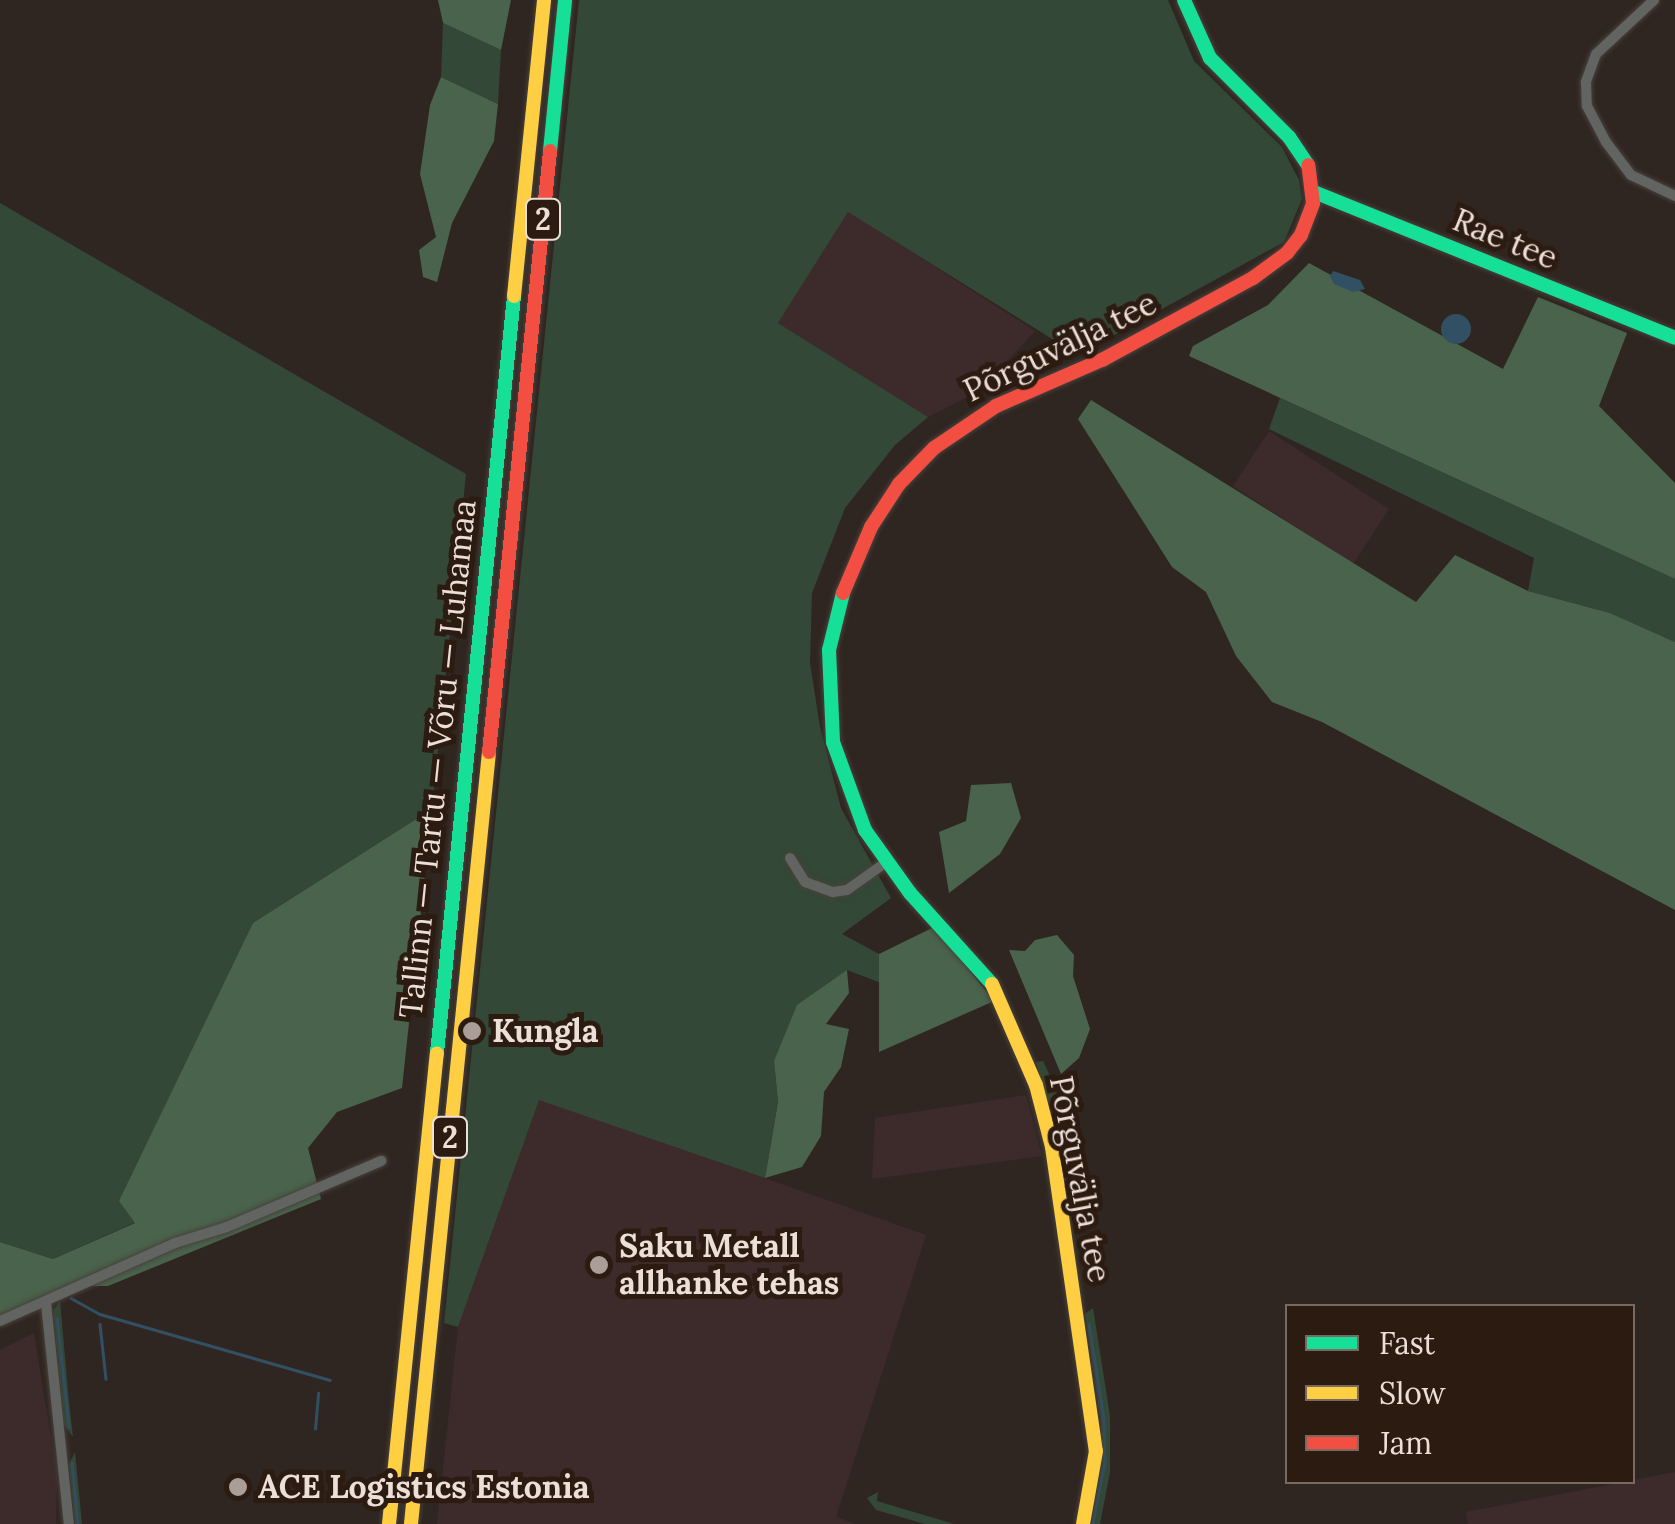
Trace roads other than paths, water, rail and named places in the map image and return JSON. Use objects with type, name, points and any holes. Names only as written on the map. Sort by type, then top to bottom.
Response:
[{"type":"main road","name":"Tallinn — Tartu — Võru — Luhamaa","points":[[388,1524],[544,0]]},
{"type":"main road","name":"Tallinn — Tartu — Võru — Luhamaa","points":[[411,1524],[565,0]]},
{"type":"main road","points":[[1184,0],[1210,58],[1289,137],[1309,167],[1314,192]]},
{"type":"main road","name":"Rae tee","points":[[1314,192],[1675,338]]},
{"type":"main road","name":"Põrguvälja tee","points":[[1083,1524],[1096,1451],[1088,1373],[1052,1147],[1036,1084],[1011,1020],[985,972],[885,863],[854,809],[838,762],[830,706],[832,636],[849,576],[871,527],[919,462],[968,422],[1102,360],[1270,267],[1301,235],[1314,192]]},
{"type":"street","points":[[1654,0],[1596,54],[1586,82],[1587,106],[1606,142],[1631,174],[1675,196]]},
{"type":"street","points":[[790,858],[805,882],[833,892],[847,890],[885,863]]},
{"type":"street","points":[[0,1322],[175,1243],[227,1227],[381,1162]]},
{"type":"street","points":[[46,1303],[69,1524]]},
{"type":"water","points":[[1333,271],[1360,280],[1365,289],[1353,292],[1334,284],[1330,276]]},
{"type":"water","points":[[1456,314],[1470,323],[1471,329],[1462,343],[1456,344],[1442,335],[1441,329],[1450,315]]},
{"type":"waterway","points":[[71,1298],[100,1314],[330,1380]]},
{"type":"waterway","points":[[57,1318],[69,1426]]},
{"type":"waterway","points":[[100,1324],[106,1379]]},
{"type":"waterway","points":[[1089,1324],[1104,1420],[1105,1462],[1093,1524]]},
{"type":"waterway","points":[[315,1429],[318,1393]]},
{"type":"waterway","points":[[72,1462],[78,1524]]},
{"type":"place","name":"Kungla","points":[[472,1031]]},
{"type":"place","name":"Saku Metall allhanke tehas","points":[[599,1265]]},
{"type":"place","name":"ACE Logistics Estonia","points":[[238,1487]]}]
